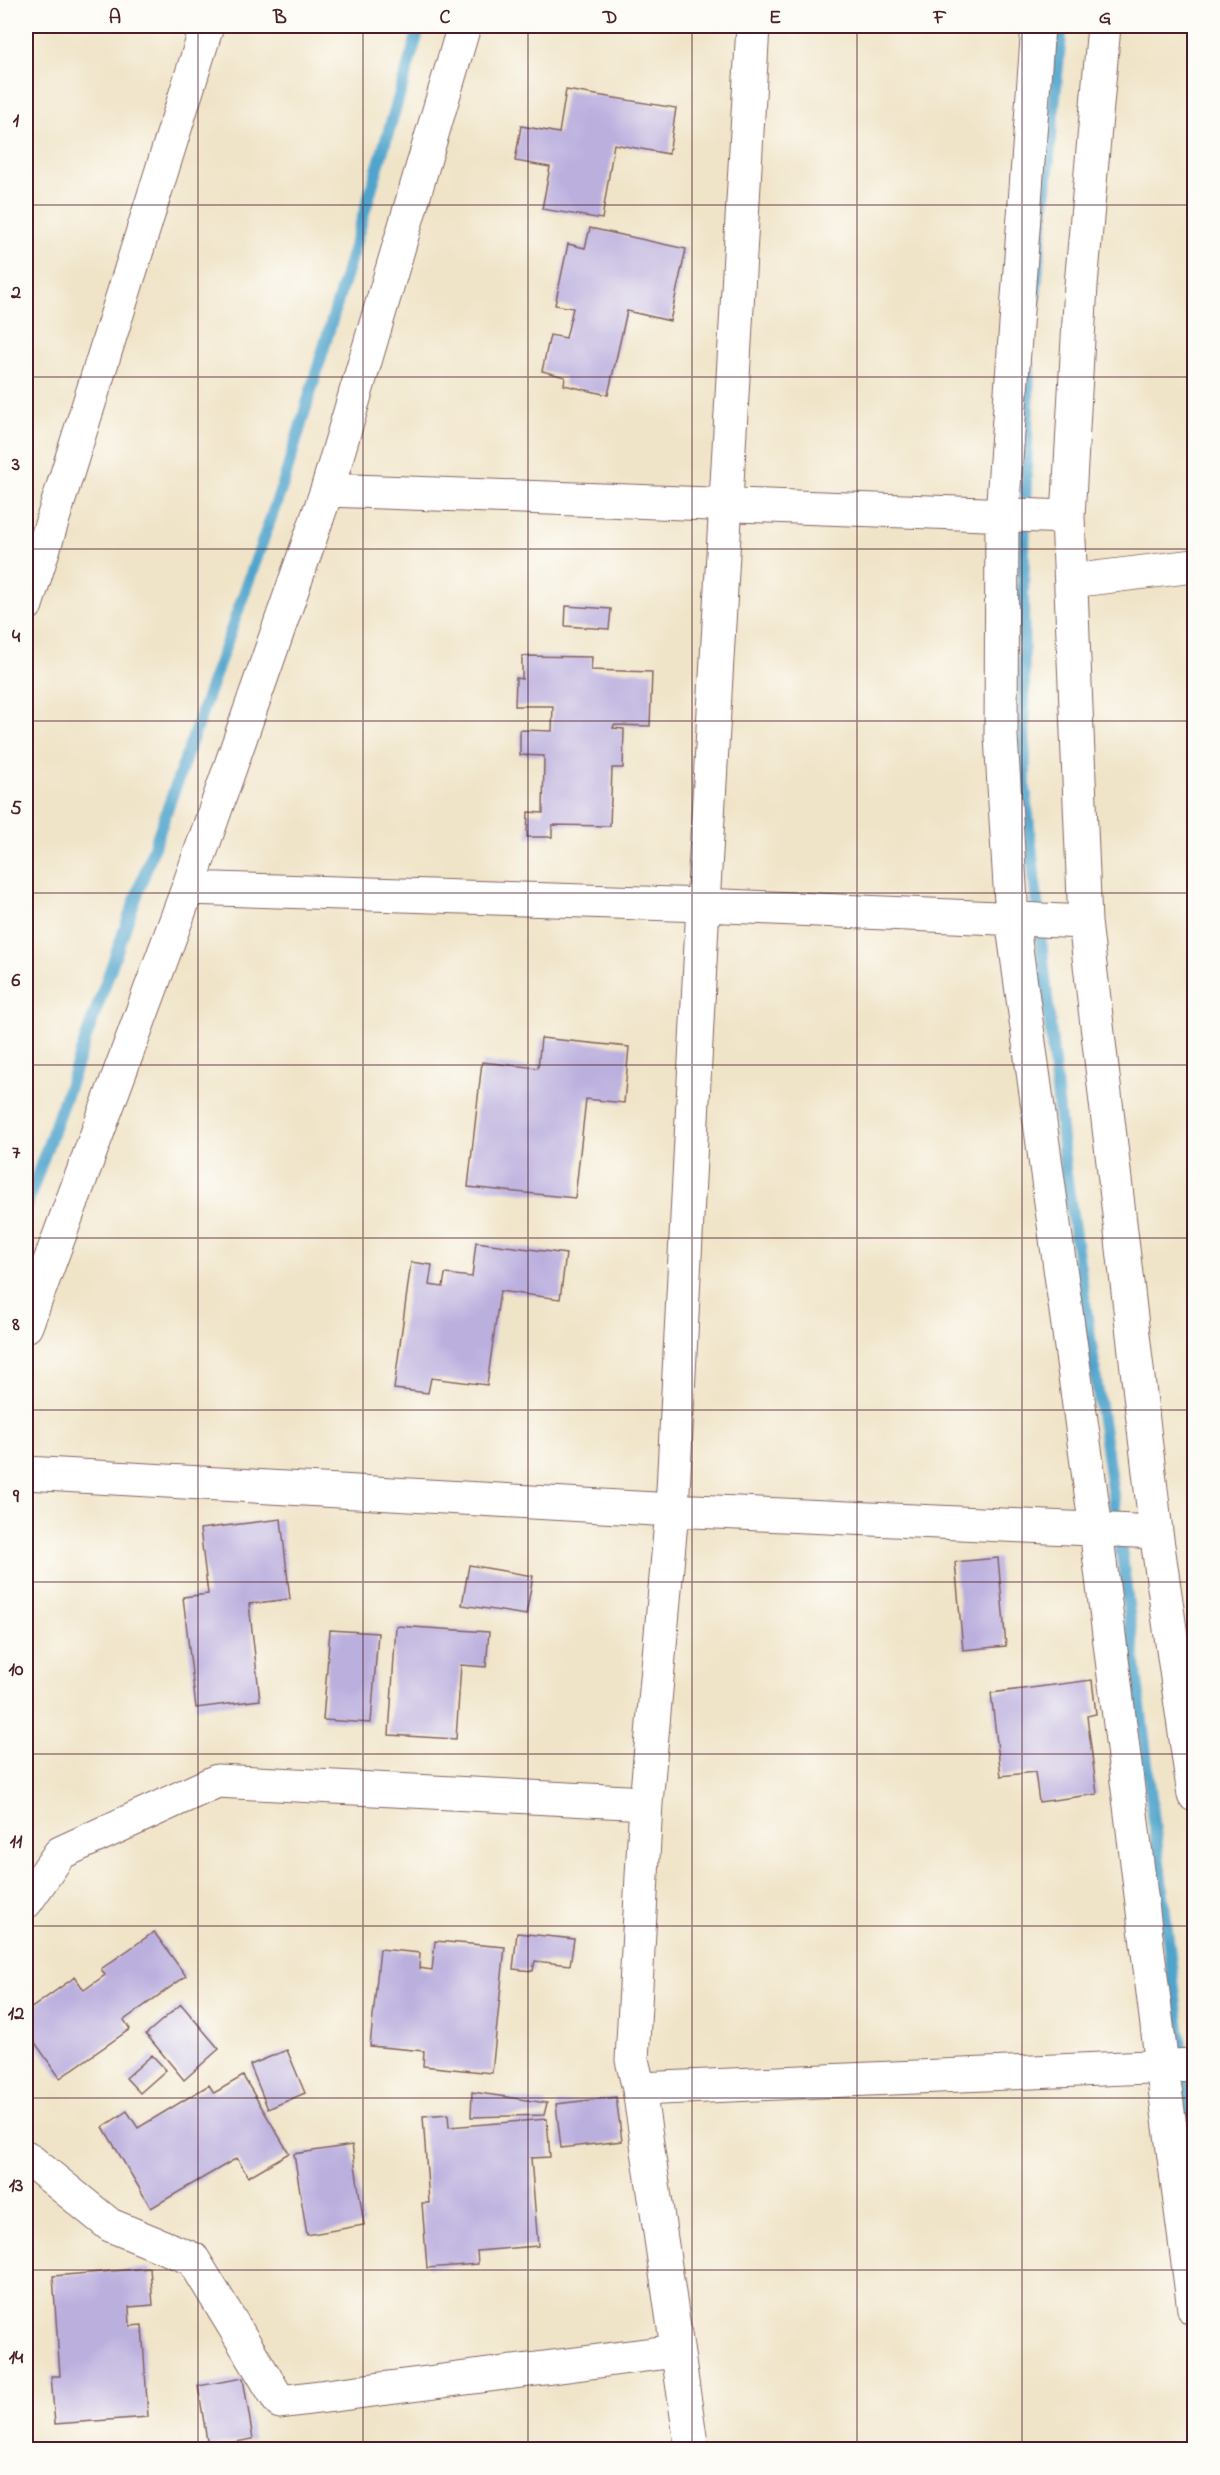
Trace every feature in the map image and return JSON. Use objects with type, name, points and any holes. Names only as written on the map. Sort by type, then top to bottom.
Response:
[{"type":"street","points":[[26,605],[207,26]]},
{"type":"street","points":[[26,1326],[188,888],[327,490],[464,26]]},
{"type":"street","points":[[692,2450],[639,2089],[632,2060],[646,1803],[672,1510],[724,503],[753,26]]},
{"type":"street","points":[[1038,26],[1002,514],[1001,736],[1012,919],[1096,1529],[1194,2310]]},
{"type":"street","points":[[1104,26],[1081,285],[1068,517],[1085,922],[1156,1532],[1194,1795]]},
{"type":"street","points":[[327,490],[1068,517]]},
{"type":"street","points":[[1071,581],[1194,566]]},
{"type":"street","points":[[188,888],[703,904],[1085,922]]},
{"type":"street","points":[[26,1473],[672,1510],[1156,1532]]},
{"type":"street","points":[[26,1902],[60,1853],[217,1780],[646,1803]]},
{"type":"street","points":[[639,2089],[1194,2065]]},
{"type":"street","points":[[26,2157],[110,2225],[193,2259],[280,2402],[676,2350]]},
{"type":"building","points":[[566,90],[676,108],[669,154],[614,144],[602,219],[542,209],[550,167],[515,161],[521,126],[559,133]]},
{"type":"building","points":[[590,228],[686,249],[670,321],[627,311],[608,395],[564,385],[565,377],[542,371],[550,335],[566,338],[573,308],[555,305],[568,244],[585,248]]},
{"type":"building","points":[[566,606],[611,609],[609,629],[565,626]]},
{"type":"building","points":[[522,656],[592,657],[591,670],[652,672],[650,726],[614,725],[613,728],[624,729],[623,768],[612,768],[610,826],[552,825],[552,837],[527,837],[528,812],[543,813],[544,756],[520,755],[520,730],[552,731],[553,706],[515,706],[516,678],[522,679]]},
{"type":"building","points":[[541,1038],[629,1047],[624,1103],[586,1099],[575,1198],[468,1187],[482,1062],[538,1068]]},
{"type":"building","points":[[476,1242],[566,1254],[560,1299],[500,1291],[487,1385],[431,1378],[428,1393],[394,1389],[411,1262],[432,1265],[429,1285],[443,1287],[445,1274],[472,1277]]},
{"type":"building","points":[[281,1519],[290,1599],[249,1604],[260,1700],[196,1708],[183,1597],[208,1594],[200,1529]]},
{"type":"building","points":[[998,1558],[1006,1646],[963,1650],[955,1562]]},
{"type":"building","points":[[469,1565],[533,1576],[526,1615],[462,1605]]},
{"type":"building","points":[[396,1626],[489,1632],[486,1667],[461,1665],[456,1739],[389,1735]]},
{"type":"building","points":[[330,1630],[378,1633],[371,1723],[323,1720]]},
{"type":"building","points":[[1092,1680],[1096,1714],[1087,1716],[1097,1794],[1039,1802],[1035,1772],[1001,1776],[991,1693]]},
{"type":"building","points":[[154,1932],[186,1976],[124,2020],[130,2029],[60,2078],[26,2030],[26,2012],[75,1977],[84,1990],[105,1975],[101,1969]]},
{"type":"building","points":[[517,1933],[574,1939],[570,1965],[535,1961],[533,1971],[513,1969]]},
{"type":"building","points":[[435,1941],[505,1947],[492,2073],[423,2066],[424,2051],[370,2046],[380,1949],[420,1953],[419,1968],[432,1970]]},
{"type":"building","points":[[181,2004],[219,2049],[184,2080],[146,2034]]},
{"type":"building","points":[[287,2050],[305,2093],[268,2109],[250,2065]]},
{"type":"building","points":[[152,2055],[166,2070],[140,2093],[126,2078]]},
{"type":"building","points":[[243,2076],[289,2153],[248,2177],[237,2158],[151,2208],[103,2127],[127,2111],[138,2128],[209,2085],[214,2093]]},
{"type":"building","points":[[472,2092],[547,2103],[544,2115],[471,2117]]},
{"type":"building","points":[[616,2097],[622,2141],[561,2148],[556,2104]]},
{"type":"building","points":[[448,2114],[449,2127],[547,2119],[550,2157],[531,2158],[538,2246],[477,2251],[478,2264],[427,2268],[422,2203],[429,2203],[423,2116]]},
{"type":"building","points":[[352,2145],[364,2225],[307,2235],[294,2154]]},
{"type":"building","points":[[150,2268],[153,2305],[129,2307],[130,2326],[142,2325],[148,2417],[55,2424],[51,2376],[60,2376],[53,2276]]},
{"type":"building","points":[[243,2378],[253,2439],[208,2447],[198,2386]]},
{"type":"waterway","points":[[26,1207],[284,481],[420,26]]},
{"type":"waterway","points":[[1034,306],[1062,26]]},
{"type":"waterway","points":[[1029,365],[1023,592],[1025,789],[1065,1167],[1123,1563],[1194,2156]]}]
